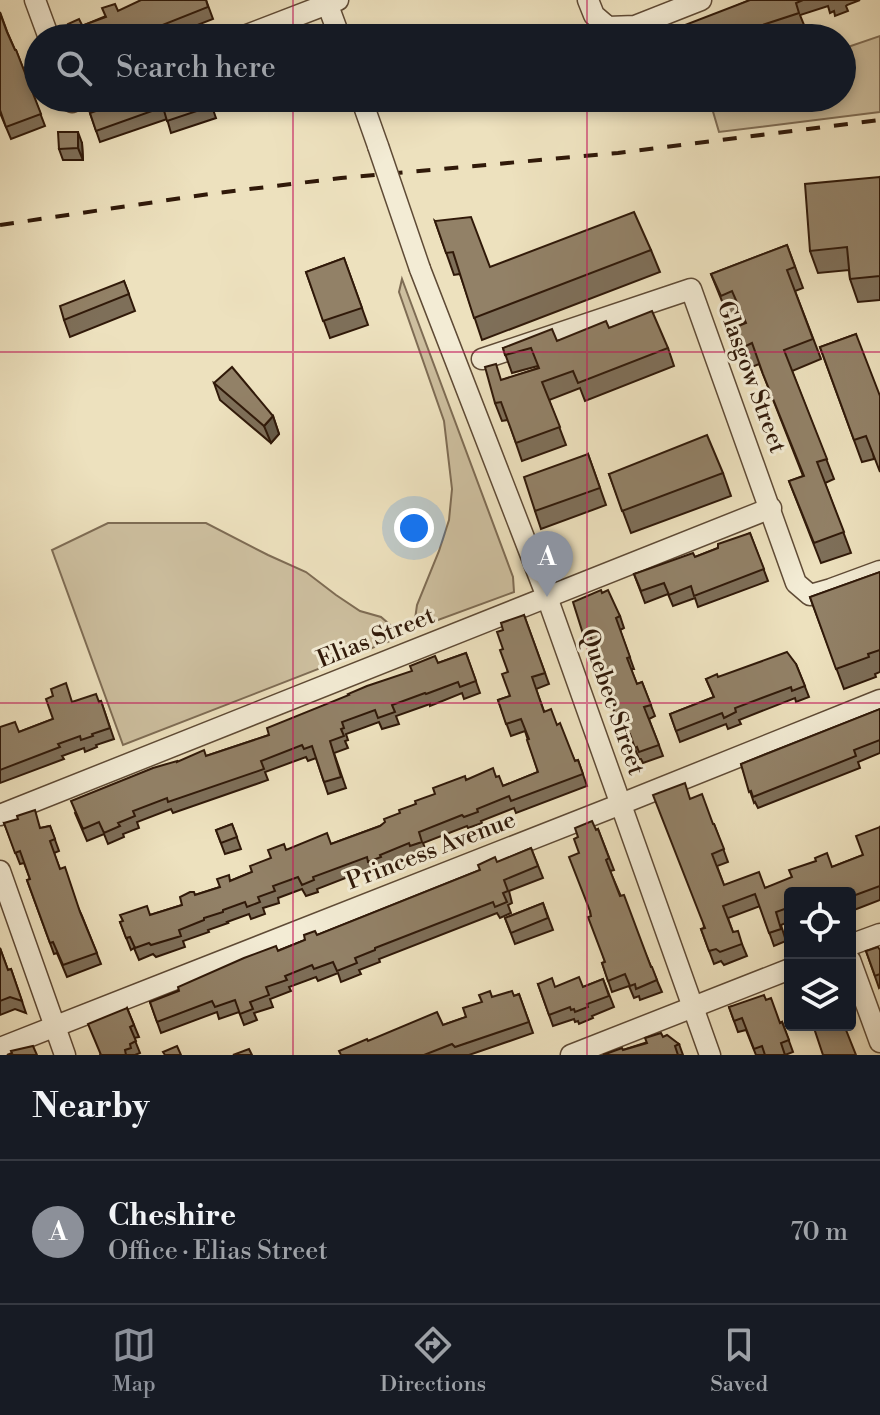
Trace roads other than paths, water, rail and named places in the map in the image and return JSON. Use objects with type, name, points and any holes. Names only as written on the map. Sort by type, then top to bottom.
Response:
[{"type":"street","points":[[35,0],[44,24]]},
{"type":"street","points":[[588,0],[594,15],[604,24]]},
{"type":"street","points":[[640,24],[701,0]]},
{"type":"street","points":[[274,24],[331,1],[337,24]]},
{"type":"street","name":"Quebec Street","points":[[366,112],[420,269],[547,597],[710,1055]]},
{"type":"street","name":"Glasgow Street","points":[[482,359],[691,289],[796,583],[810,595],[880,571]]},
{"type":"street","name":"Elias Street","points":[[0,815],[771,508]]},
{"type":"street","name":"Princess Avenue","points":[[0,1048],[880,700]]},
{"type":"street","points":[[0,871],[65,1055]]},
{"type":"street","points":[[856,943],[880,934]]},
{"type":"street","points":[[571,1055],[784,971]]},
{"type":"street","points":[[856,976],[880,1042]]},
{"type":"railway","points":[[0,225],[341,178],[618,153],[880,120]]},
{"type":"place","name":"Cheshire","points":[[547,597]]}]
